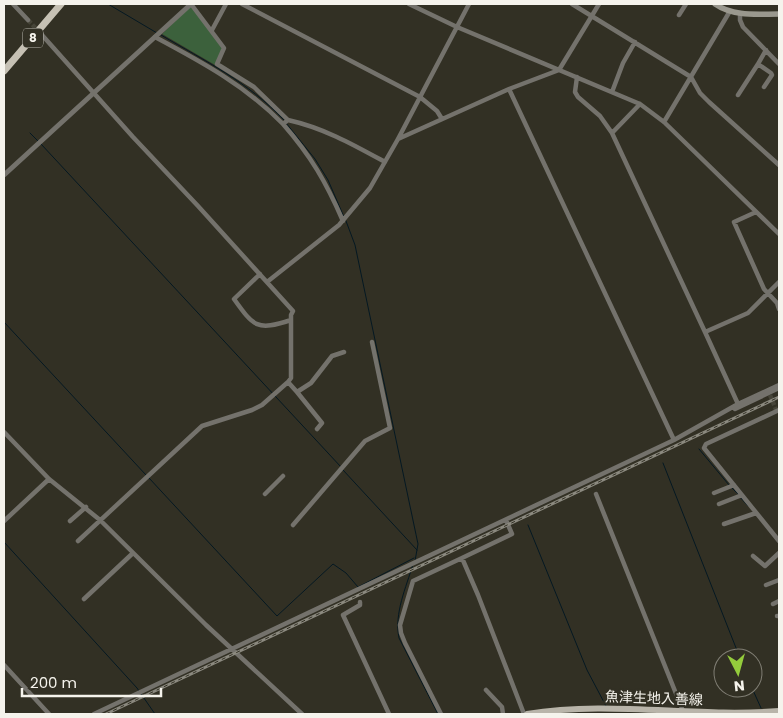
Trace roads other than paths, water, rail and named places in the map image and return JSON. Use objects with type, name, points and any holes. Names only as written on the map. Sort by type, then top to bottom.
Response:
[{"type":"highway","name":"8","points":[[4,71],[61,4]]},
{"type":"main road","points":[[715,4],[730,11],[740,13],[779,14]]},
{"type":"main road","name":"魚津生地入善線","points":[[526,714],[606,708],[683,713],[738,713],[779,710]]},
{"type":"street","points":[[13,4],[28,20]]},
{"type":"street","points":[[4,175],[191,4],[224,48],[217,64],[254,87],[288,120],[318,128],[338,136],[386,162]]},
{"type":"street","points":[[212,30],[226,4]]},
{"type":"street","points":[[242,4],[420,97],[437,111],[442,120]]},
{"type":"street","points":[[409,4],[457,27],[640,104],[664,122],[779,234]]},
{"type":"street","points":[[267,282],[343,221],[370,188],[386,162],[469,4]]},
{"type":"street","points":[[572,4],[691,77],[700,93],[709,102],[779,164]]},
{"type":"street","points":[[398,139],[510,89],[559,70],[599,4]]},
{"type":"street","points":[[679,15],[686,4]]},
{"type":"street","points":[[664,122],[730,11]]},
{"type":"street","points":[[740,13],[743,27],[779,64]]},
{"type":"street","points":[[42,35],[294,311],[291,315],[291,378],[288,382],[252,410],[202,426],[78,541]]},
{"type":"street","points":[[155,37],[238,84],[266,106],[312,159],[343,221]]},
{"type":"street","points":[[612,92],[623,63],[635,42]]},
{"type":"street","points":[[738,95],[766,50]]},
{"type":"street","points":[[758,64],[772,75],[764,86]]},
{"type":"street","points":[[577,77],[575,92],[578,97],[600,116],[612,134],[738,404]]},
{"type":"street","points":[[510,89],[674,440]]},
{"type":"street","points":[[612,134],[640,104]]},
{"type":"street","points":[[283,124],[288,120]]},
{"type":"street","points":[[756,212],[734,222],[764,289],[779,309]]},
{"type":"street","points":[[260,274],[234,299],[253,324],[274,326],[291,320]]},
{"type":"street","points":[[705,332],[748,313],[779,282]]},
{"type":"street","points":[[293,525],[365,441],[390,428],[372,342]]},
{"type":"street","points":[[297,392],[311,383],[332,356],[344,352]]},
{"type":"street","points":[[288,382],[322,423],[317,429]]},
{"type":"street","points":[[725,411],[769,394],[779,386]]},
{"type":"street","points":[[94,714],[674,440],[738,404],[779,386]]},
{"type":"street","points":[[779,410],[706,444],[704,448],[779,541]]},
{"type":"street","points":[[4,432],[49,478],[100,520],[232,650],[302,714]]},
{"type":"street","points":[[265,494],[283,476]]},
{"type":"street","points":[[4,521],[49,478]]},
{"type":"street","points":[[714,493],[734,486]]},
{"type":"street","points":[[596,494],[683,713]]},
{"type":"street","points":[[719,504],[742,495]]},
{"type":"street","points":[[70,521],[86,507]]},
{"type":"street","points":[[724,524],[756,513]]},
{"type":"street","points":[[441,714],[401,634],[400,625],[413,580],[512,534],[506,520]]},
{"type":"street","points":[[84,600],[133,553]]},
{"type":"street","points":[[753,556],[765,566],[779,553]]},
{"type":"street","points":[[462,558],[526,714]]},
{"type":"street","points":[[766,585],[779,580]]},
{"type":"street","points":[[772,604],[779,601]]},
{"type":"street","points":[[360,602],[360,605],[343,615],[389,714]]},
{"type":"street","points":[[4,665],[49,714]]},
{"type":"street","points":[[486,690],[502,707],[503,714]]},
{"type":"waterway","points":[[108,4],[157,33]]},
{"type":"waterway","points":[[161,35],[241,83],[284,120]]},
{"type":"waterway","points":[[286,123],[315,159],[328,180],[344,217]]},
{"type":"waterway","points":[[30,133],[38,141]]},
{"type":"waterway","points":[[41,144],[341,467]]},
{"type":"waterway","points":[[346,221],[355,245],[418,544],[415,561]]},
{"type":"waterway","points":[[4,322],[146,475]]},
{"type":"waterway","points":[[699,449],[729,485]]},
{"type":"waterway","points":[[663,463],[736,648]]},
{"type":"waterway","points":[[343,470],[417,550]]},
{"type":"waterway","points":[[149,478],[277,616],[333,564],[346,573],[358,587],[414,558]]},
{"type":"waterway","points":[[732,488],[738,494]]},
{"type":"waterway","points":[[740,497],[748,506]]},
{"type":"waterway","points":[[528,525],[587,670],[606,706]]},
{"type":"waterway","points":[[4,542],[137,688],[155,714]]},
{"type":"waterway","points":[[413,564],[399,610],[399,638],[438,714]]},
{"type":"waterway","points":[[756,698],[761,708]]},
{"type":"tunnel","points":[[28,20],[39,32]]},
{"type":"tunnel","points":[[770,395],[777,412]]},
{"type":"railway","points":[[106,714],[779,397]]}]
